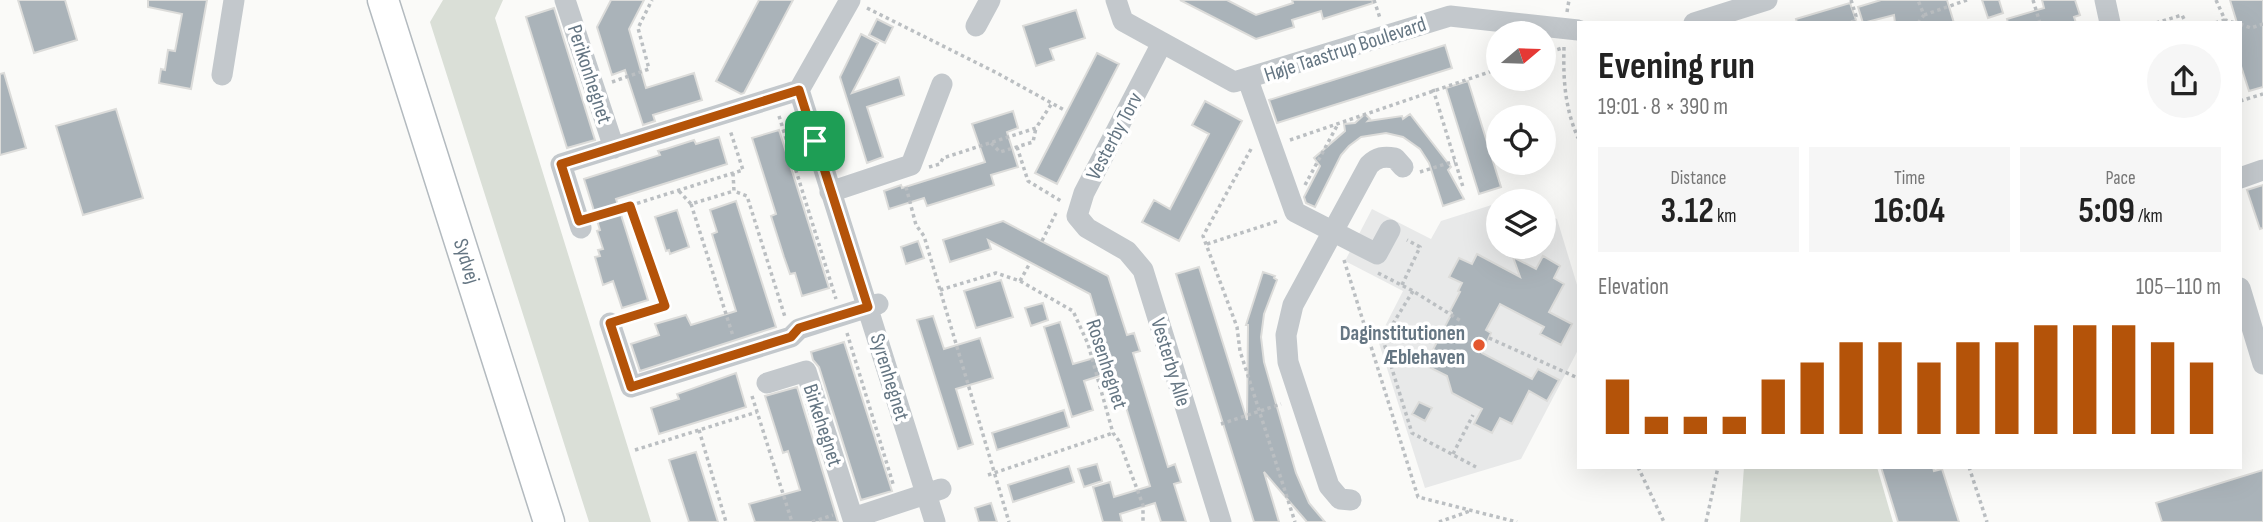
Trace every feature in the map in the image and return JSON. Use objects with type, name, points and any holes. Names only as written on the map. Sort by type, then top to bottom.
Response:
[{"type":"main road","name":"Sydvej","points":[[383,0],[549,522]]},
{"type":"street","points":[[222,75],[234,0]]},
{"type":"street","name":"Perikonhegnet","points":[[565,0],[614,148]]},
{"type":"street","points":[[976,26],[990,0]]},
{"type":"street","points":[[1116,0],[1123,21],[1162,43]]},
{"type":"street","points":[[1700,21],[1768,0]]},
{"type":"street","points":[[2105,0],[2110,21]]},
{"type":"street","points":[[580,225],[561,164],[799,90],[853,1]]},
{"type":"street","name":"Høje Taastrup Boulevard","points":[[1162,43],[1234,82],[1248,80],[1450,16],[1569,36]]},
{"type":"street","name":"Vesterby Torv","points":[[1087,228],[1077,216],[1084,193],[1162,43]]},
{"type":"street","points":[[1248,80],[1262,145],[1295,212],[1377,254],[1391,230]]},
{"type":"street","points":[[830,191],[906,167],[942,84]]},
{"type":"street","name":"Syrenhegnet","points":[[799,90],[830,191],[873,305],[934,492],[935,522]]},
{"type":"street","points":[[1351,500],[1340,499],[1329,486],[1288,362],[1286,335],[1293,305],[1369,165],[1375,159],[1385,156],[1395,158],[1403,167]]},
{"type":"street","points":[[2242,177],[2263,170]]},
{"type":"street","name":"Vesterby Alle","points":[[1087,228],[1127,251],[1143,270],[1221,522]]},
{"type":"street","points":[[2242,295],[2263,364]]},
{"type":"street","points":[[610,323],[631,387],[791,337],[799,328],[873,305]]},
{"type":"street","name":"Birkehegnet","points":[[767,383],[806,371],[853,520],[934,492]]},
{"type":"path","points":[[594,89],[649,69],[638,28],[652,0]]},
{"type":"path","points":[[1569,0],[1569,36],[1563,83],[1570,118],[1577,136]]},
{"type":"path","points":[[1851,0],[1856,16],[1854,21]]},
{"type":"path","points":[[1919,0],[1924,15]]},
{"type":"path","points":[[1920,21],[1924,15],[1967,0]]},
{"type":"path","points":[[2033,0],[2039,21]]},
{"type":"path","points":[[2216,0],[2225,20]]},
{"type":"path","points":[[853,1],[1066,111]]},
{"type":"path","points":[[2162,21],[2182,15],[2185,21]]},
{"type":"path","points":[[2222,21],[2229,21]]},
{"type":"path","points":[[2242,25],[2251,28],[2263,24]]},
{"type":"path","points":[[1293,522],[1240,351],[1237,327],[1203,236],[1262,145],[1486,73]]},
{"type":"path","points":[[1433,89],[1463,187]]},
{"type":"path","points":[[2242,100],[2263,94]]},
{"type":"path","points":[[991,143],[1000,152],[1033,142],[1036,128],[1052,103]]},
{"type":"path","points":[[580,225],[743,170],[724,114]]},
{"type":"path","points":[[1010,522],[924,236],[916,225],[906,167],[918,170],[940,164],[943,158],[1036,128]]},
{"type":"path","points":[[1017,147],[1028,181],[1062,202]]},
{"type":"path","points":[[1403,167],[1416,174],[1455,161]]},
{"type":"path","points":[[733,173],[734,191]]},
{"type":"path","points":[[680,191],[691,204],[734,191],[747,196],[791,337]]},
{"type":"path","points":[[610,323],[665,306],[630,206]]},
{"type":"path","points":[[1042,241],[1056,213]]},
{"type":"path","points":[[1391,230],[1420,247],[1402,285]]},
{"type":"path","points":[[1342,254],[1418,497],[1517,522]]},
{"type":"path","points":[[1020,281],[1030,263]]},
{"type":"path","name":"Rosenhegnet","points":[[940,290],[996,273],[1020,281],[1073,312],[1088,344],[1113,433],[1119,441],[1143,505],[1143,522]]},
{"type":"path","points":[[930,286],[938,283]]},
{"type":"path","points":[[1413,291],[1383,340],[1412,433],[1476,467]]},
{"type":"path","points":[[1489,338],[1577,377]]},
{"type":"path","points":[[1221,424],[1300,398]]},
{"type":"path","points":[[635,450],[757,412]]},
{"type":"path","points":[[1453,454],[1473,415]]},
{"type":"path","points":[[699,430],[726,522]]},
{"type":"path","points":[[988,475],[1113,433]]},
{"type":"path","points":[[1639,469],[1664,522]]},
{"type":"path","points":[[1706,522],[1718,469]]},
{"type":"path","points":[[1970,469],[1987,522]]},
{"type":"path","points":[[1439,522],[1471,510]]},
{"type":"shaded area","points":[[443,0],[503,0],[495,18],[651,522],[589,522],[430,22]]},
{"type":"shaded area","name":"Daginstitutionen Æblehaven","points":[[1486,207],[1486,259],[1556,259],[1557,219],[1577,285],[1577,352],[1521,459],[1425,488],[1378,340],[1403,291],[1345,261],[1372,209],[1431,239],[1441,221]]},
{"type":"shaded area","points":[[1744,469],[1878,469],[1893,522],[1740,522]]},
{"type":"building","points":[[18,0],[65,0],[77,40],[34,53]]},
{"type":"building","points":[[148,0],[207,0],[191,89],[159,83],[161,69],[165,70],[168,50],[175,51],[182,14],[148,7]]},
{"type":"building","points":[[611,0],[644,0],[629,29],[646,88],[694,73],[702,100],[653,115],[655,121],[643,125],[625,70],[612,75],[597,27]]},
{"type":"building","points":[[759,0],[793,0],[744,93],[741,94],[716,81]]},
{"type":"building","points":[[1180,0],[1227,0],[1256,15],[1293,3],[1292,0],[1372,0],[1373,3],[1323,19],[1321,11],[1292,20],[1294,27],[1256,39]]},
{"type":"building","points":[[1881,0],[1947,0],[1953,21],[1895,21],[1894,15],[1862,21],[1858,7]]},
{"type":"building","points":[[1982,0],[1999,0],[2003,13],[1988,18]]},
{"type":"building","points":[[2042,0],[2075,0],[2080,15],[2074,17],[2075,21],[2008,21],[2007,19],[2044,8]]},
{"type":"building","points":[[2230,0],[2263,0],[2263,87],[2249,91],[2242,69],[2242,21],[2236,21]]},
{"type":"building","points":[[1850,3],[1856,20],[1796,21]]},
{"type":"building","points":[[554,8],[595,140],[567,148],[526,17]]},
{"type":"building","points":[[1076,10],[1085,38],[1050,49],[1054,60],[1036,66],[1023,26]]},
{"type":"building","points":[[877,19],[893,27],[885,43],[869,35]]},
{"type":"building","points":[[861,34],[878,43],[852,93],[899,77],[904,95],[867,107],[883,157],[867,163],[840,77]]},
{"type":"building","points":[[1445,45],[1452,68],[1277,123],[1269,100]]},
{"type":"building","points":[[1097,53],[1119,64],[1057,184],[1035,173]]},
{"type":"building","points":[[4,73],[26,148],[0,155],[0,74]]},
{"type":"building","points":[[1468,81],[1486,139],[1486,175],[1497,175],[1501,187],[1486,189],[1486,192],[1479,194],[1446,88]]},
{"type":"building","points":[[1205,101],[1242,121],[1179,241],[1142,222],[1154,200],[1170,209],[1209,134],[1192,125]]},
{"type":"building","points":[[116,109],[143,198],[83,215],[56,126]]},
{"type":"building","points":[[1013,111],[1018,128],[1007,132],[1018,167],[991,175],[994,185],[927,206],[924,198],[889,209],[884,191],[985,162],[972,124]]},
{"type":"building","points":[[1365,114],[1370,119],[1368,121],[1402,116],[1403,119],[1410,114],[1451,167],[1448,170],[1464,199],[1443,206],[1429,163],[1420,149],[1403,137],[1386,133],[1361,137],[1349,146],[1341,155],[1315,207],[1306,203],[1304,197],[1320,166],[1314,158],[1345,131],[1344,124],[1355,123]]},
{"type":"building","points":[[779,130],[829,288],[802,296],[795,273],[790,274],[771,216],[776,214],[752,138]]},
{"type":"building","points":[[719,137],[727,164],[616,199],[648,300],[622,308],[613,281],[603,285],[595,257],[600,256],[598,250],[603,249],[597,231],[600,230],[584,179],[660,155],[658,151],[694,140],[696,144]]},
{"type":"building","points":[[2263,185],[2263,228],[2260,229],[2247,190]]},
{"type":"building","points":[[736,201],[776,327],[640,371],[631,344],[659,335],[655,324],[686,315],[691,325],[736,311],[712,234],[717,232],[710,210]]},
{"type":"building","points":[[677,210],[689,247],[670,254],[669,250],[666,251],[655,217]]},
{"type":"building","points":[[1003,221],[1108,276],[1127,335],[1134,333],[1140,351],[1133,353],[1168,467],[1175,464],[1181,482],[1174,484],[1186,522],[1161,522],[1155,503],[1120,514],[1122,522],[1103,522],[1093,487],[1110,482],[1114,497],[1150,486],[1115,371],[1084,381],[1093,410],[1072,417],[1044,327],[1060,322],[1073,364],[1108,354],[1090,294],[988,240],[991,249],[950,262],[943,240]]},
{"type":"building","points":[[918,241],[924,258],[906,264],[901,247]]},
{"type":"building","points":[[1477,254],[1520,277],[1514,259],[1536,269],[1541,259],[1548,259],[1560,266],[1554,278],[1564,284],[1549,312],[1572,324],[1561,345],[1540,334],[1544,327],[1500,304],[1486,330],[1491,333],[1482,353],[1532,379],[1538,369],[1559,380],[1547,401],[1529,391],[1512,424],[1500,418],[1492,433],[1474,424],[1482,409],[1452,393],[1447,376],[1425,365],[1460,292],[1458,291],[1462,283],[1449,277],[1459,258],[1472,264]]},
{"type":"building","points":[[1199,267],[1247,420],[1246,325],[1263,272],[1275,276],[1277,280],[1264,314],[1261,337],[1264,362],[1296,473],[1309,503],[1325,522],[1307,522],[1264,472],[1279,522],[1254,522],[1176,274]]},
{"type":"building","points":[[1001,280],[1013,317],[976,328],[964,291]]},
{"type":"building","points":[[1043,303],[1048,320],[1031,326],[1025,308]]},
{"type":"building","points":[[933,316],[944,349],[980,338],[993,378],[956,389],[973,444],[958,449],[917,320]]},
{"type":"building","points":[[844,342],[892,491],[861,500],[819,367],[811,352]]},
{"type":"building","points":[[736,373],[746,407],[659,434],[651,408],[679,399],[677,394]]},
{"type":"building","points":[[797,387],[838,522],[755,522],[749,504],[800,490],[788,451],[783,453],[765,396]]},
{"type":"building","points":[[1419,402],[1432,408],[1425,421],[1412,414]]},
{"type":"building","points":[[1064,410],[1069,427],[997,450],[992,433]]},
{"type":"building","points":[[696,452],[718,522],[689,522],[669,460]]},
{"type":"building","points":[[1097,464],[1102,481],[1084,487],[1078,469]]},
{"type":"building","points":[[1069,466],[1074,482],[1013,502],[1008,485]]},
{"type":"building","points":[[1882,469],[1942,469],[1959,522],[1898,522]]},
{"type":"building","points":[[2263,470],[2263,522],[2162,522],[2156,503]]},
{"type":"building","points":[[991,503],[997,522],[979,522],[975,508]]},
{"type":"place","name":"Daginstitutionen Æblehaven","points":[[1479,345]]},
{"type":"route","points":[[799,90],[815,141],[868,307],[799,328],[791,337],[631,387],[610,323],[665,306],[630,206],[579,221],[561,164],[799,90]]}]
